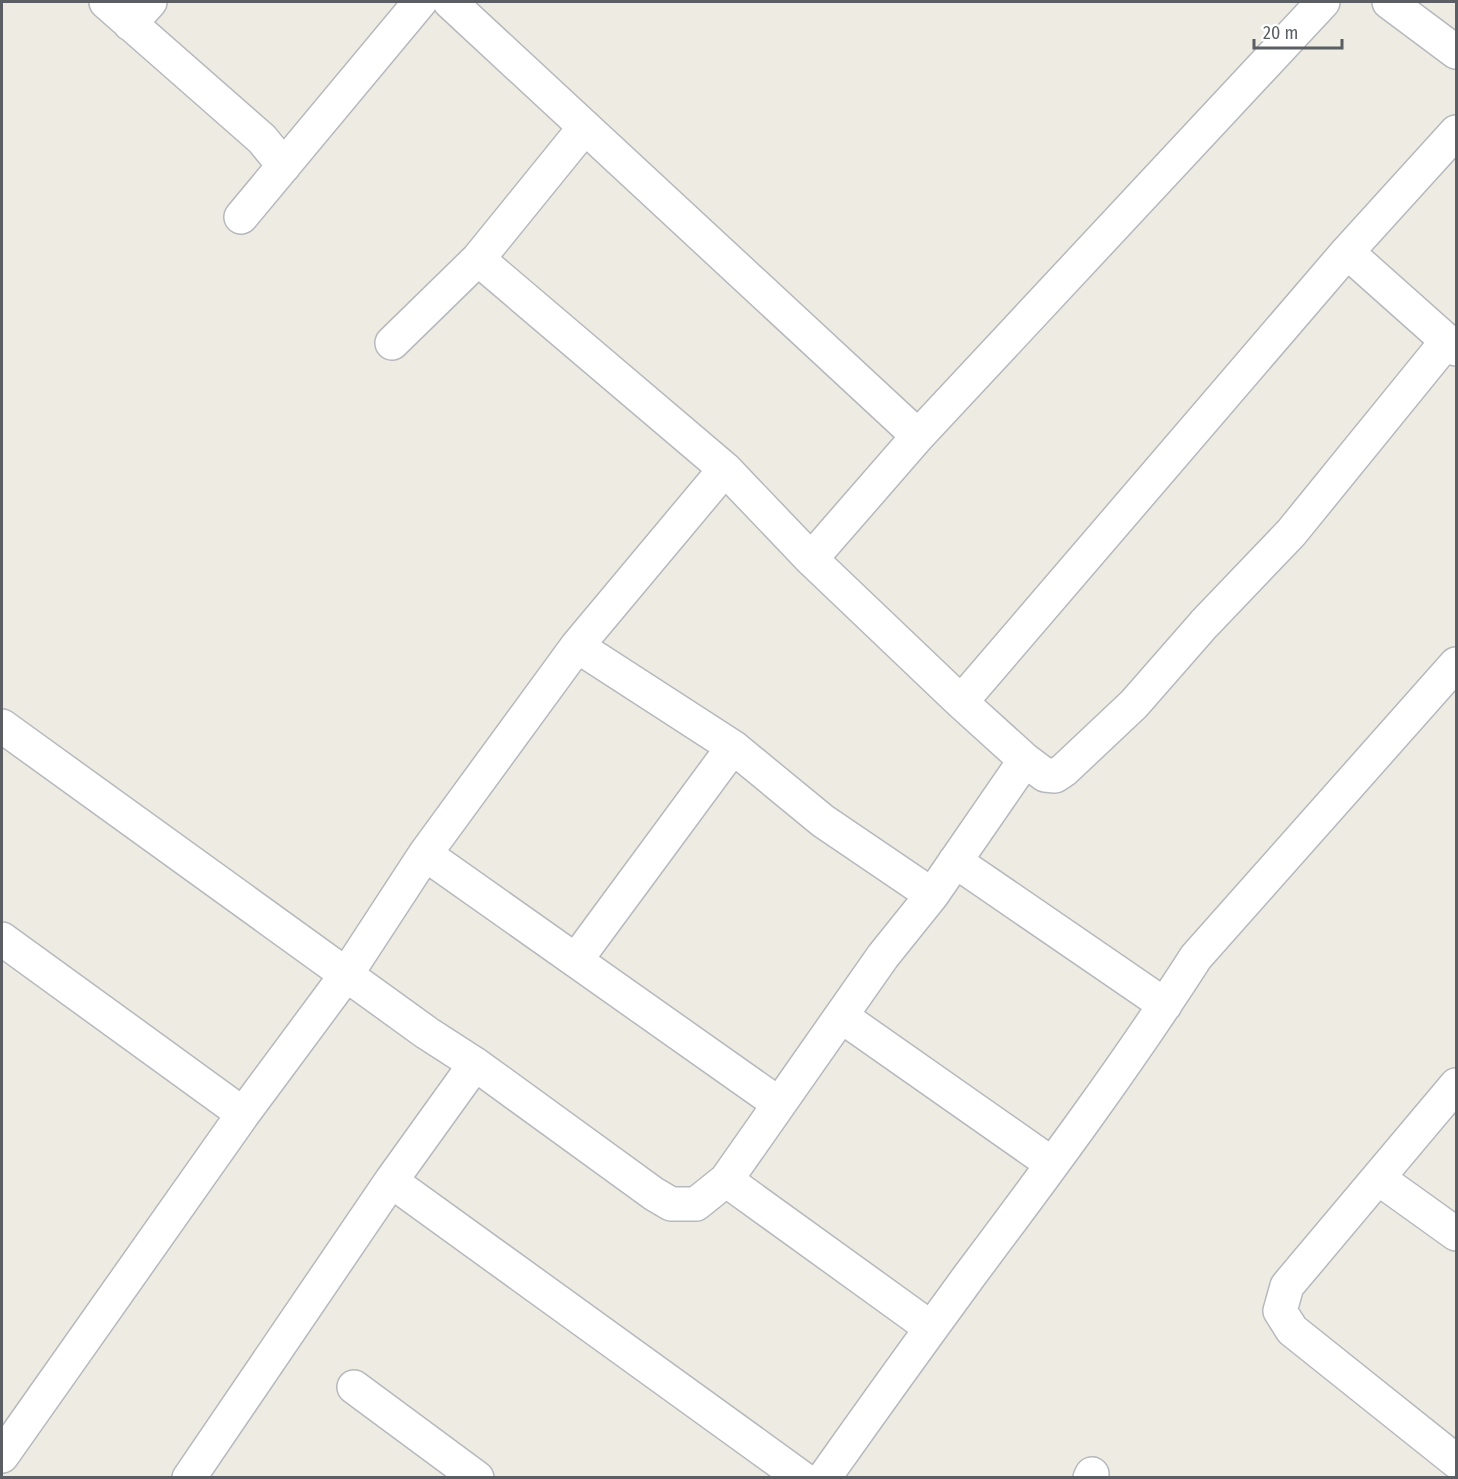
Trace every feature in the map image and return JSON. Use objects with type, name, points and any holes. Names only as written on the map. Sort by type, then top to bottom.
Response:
[{"type":"street","points":[[106,2],[140,13],[262,139],[284,166]]},
{"type":"street","points":[[241,218],[420,2]]},
{"type":"street","points":[[450,2],[918,436]]},
{"type":"street","points":[[812,559],[918,436],[1323,2]]},
{"type":"street","points":[[1389,2],[1456,52]]},
{"type":"street","points":[[392,343],[478,259],[585,127]]},
{"type":"street","points":[[961,702],[1347,252],[1456,132]]},
{"type":"street","points":[[478,259],[725,469],[812,559],[961,702],[1045,775],[1055,776],[1134,704],[1204,624],[1291,533],[1452,345],[1347,252]]},
{"type":"street","points":[[2,1456],[243,1114],[346,975],[425,854],[577,646],[725,469]]},
{"type":"street","points":[[577,646],[732,747],[823,821],[932,895]]},
{"type":"street","points":[[824,1478],[1052,1164],[1165,1005],[1196,957],[1456,664]]},
{"type":"street","points":[[2,726],[427,1033],[475,1064],[671,1204],[696,1204],[726,1180],[884,956],[932,895],[1026,760]]},
{"type":"street","points":[[576,960],[732,747]]},
{"type":"street","points":[[425,854],[779,1104]]},
{"type":"street","points":[[955,861],[1165,1005]]},
{"type":"street","points":[[2,939],[243,1114]]},
{"type":"street","points":[[841,1016],[1052,1164]]},
{"type":"street","points":[[189,1478],[391,1180],[475,1064]]},
{"type":"street","points":[[1456,1085],[1287,1286],[1280,1311],[1292,1330],[1456,1461]]},
{"type":"street","points":[[1378,1178],[1456,1234]]},
{"type":"street","points":[[391,1180],[802,1478]]},
{"type":"street","points":[[726,1180],[931,1328]]},
{"type":"street","points":[[354,1387],[477,1478]]}]
